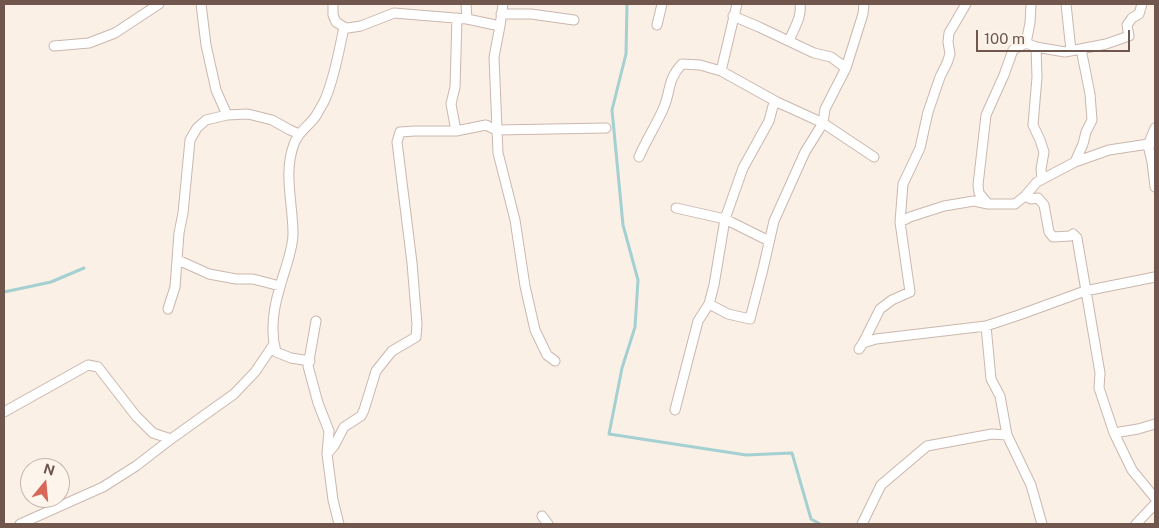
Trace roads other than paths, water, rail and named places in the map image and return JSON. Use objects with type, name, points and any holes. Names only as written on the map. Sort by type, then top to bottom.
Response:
[{"type":"street","points":[[54,46],[89,43],[114,33],[159,4]]},
{"type":"street","points":[[201,4],[206,45],[216,90],[227,115]]},
{"type":"street","points":[[333,4],[333,15],[336,22],[344,28],[360,26],[394,13],[467,19],[500,26]]},
{"type":"street","points":[[466,4],[467,19]]},
{"type":"street","points":[[503,4],[494,57],[498,153],[516,220],[525,286],[535,330],[547,355],[555,361]]},
{"type":"street","points":[[657,25],[662,4]]},
{"type":"street","points":[[721,71],[737,4]]},
{"type":"street","points":[[789,41],[799,19],[800,4]]},
{"type":"street","points":[[708,304],[728,314],[750,318],[774,221],[805,152],[823,123],[825,109],[846,68],[863,14],[864,4]]},
{"type":"street","points":[[966,4],[949,33],[950,54],[928,112],[920,148],[903,184],[900,222],[910,292],[892,300],[880,309],[861,346],[876,339],[986,326],[1085,291],[1155,277]]},
{"type":"street","points":[[1026,43],[1031,4]]},
{"type":"street","points":[[1066,4],[1071,51]]},
{"type":"street","points":[[1026,43],[1036,47],[1065,52],[1106,44],[1129,36],[1127,25],[1132,18],[1139,14],[1142,4]]},
{"type":"street","points":[[501,14],[530,14],[574,20]]},
{"type":"street","points":[[733,16],[814,53],[831,57],[846,68]]},
{"type":"street","points":[[456,131],[451,104],[455,87],[457,18]]},
{"type":"street","points":[[310,361],[291,358],[276,352],[274,344],[273,319],[293,235],[289,161],[294,142],[315,117],[326,98],[344,28]]},
{"type":"street","points":[[988,204],[979,192],[978,185],[986,115],[1013,50],[1026,43]]},
{"type":"street","points":[[1036,47],[1037,77],[1033,124],[1044,152],[1041,169],[1042,180]]},
{"type":"street","points":[[1075,162],[1092,120],[1090,94],[1082,49]]},
{"type":"street","points":[[639,157],[665,106],[676,70],[682,64],[700,65],[721,71],[777,102],[823,123],[874,157]]},
{"type":"street","points":[[675,410],[698,321],[708,304],[714,285],[726,219],[743,168],[769,121],[773,106],[777,102]]},
{"type":"street","points":[[168,309],[175,287],[179,233],[183,213],[190,140],[197,128],[206,120],[227,115],[248,114],[272,120],[299,134]]},
{"type":"street","points":[[327,454],[334,446],[344,427],[361,416],[376,371],[392,351],[416,338],[417,324],[412,263],[397,142],[400,132],[456,131],[486,125],[496,130],[606,128]]},
{"type":"street","points":[[1155,128],[1152,144],[1155,187]]},
{"type":"street","points":[[900,222],[944,206],[974,201],[988,204],[1015,204],[1037,182],[1075,162],[1110,150],[1152,144]]},
{"type":"street","points":[[1025,196],[1031,199],[1038,198],[1044,205],[1048,232],[1053,236],[1070,236],[1073,234],[1076,238],[1100,373],[1099,388],[1114,433],[1132,470],[1155,498]]},
{"type":"street","points":[[676,208],[726,219],[770,241]]},
{"type":"street","points":[[178,260],[209,274],[236,278],[253,278],[280,286]]},
{"type":"street","points":[[316,321],[308,366],[318,404],[328,431],[327,454],[333,500],[339,524]]},
{"type":"street","points":[[986,326],[990,379],[1000,396],[1007,435],[1032,485],[1042,524]]},
{"type":"street","points":[[20,524],[103,487],[136,466],[234,394],[255,372],[274,344]]},
{"type":"street","points":[[4,412],[88,365],[98,367],[136,416],[153,433],[171,439]]},
{"type":"street","points":[[1114,433],[1155,424]]},
{"type":"street","points":[[862,524],[881,484],[927,446],[992,434],[1007,435]]},
{"type":"street","points":[[1136,524],[1155,504]]},
{"type":"street","points":[[542,516],[548,524]]},
{"type":"waterway","points":[[627,4],[626,54],[612,110],[623,225],[638,280],[635,327],[622,368],[609,434],[746,455],[792,453],[811,519],[820,524]]},
{"type":"waterway","points":[[4,292],[51,282],[84,268]]}]
